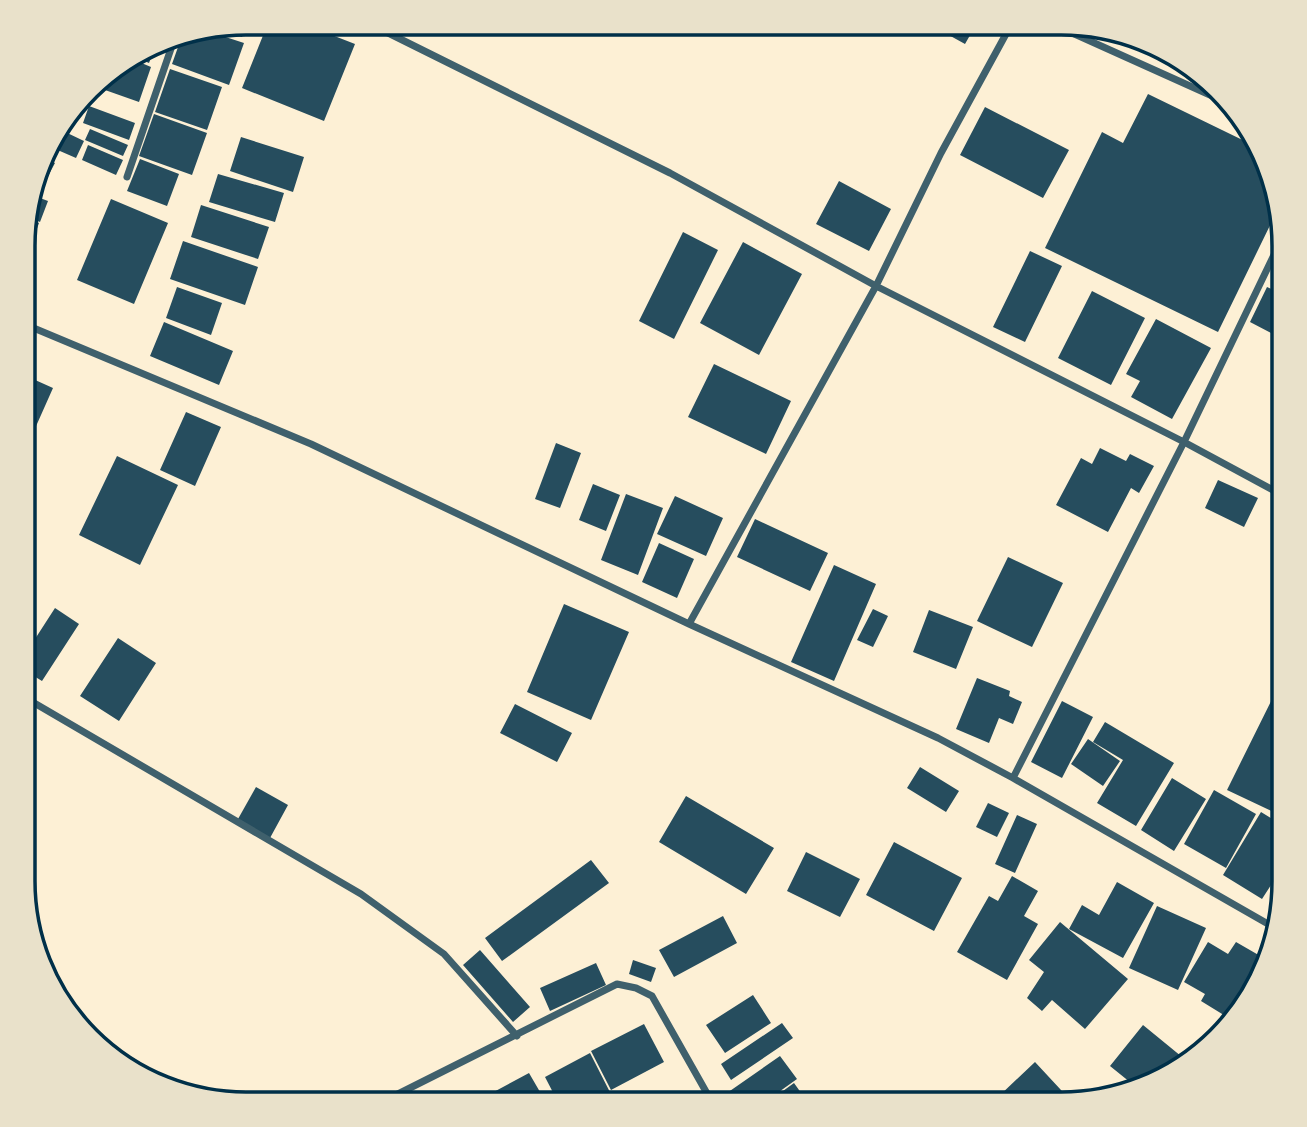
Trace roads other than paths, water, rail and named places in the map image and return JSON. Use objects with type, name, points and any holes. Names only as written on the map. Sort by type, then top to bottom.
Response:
[{"type":"street","points":[[392,35],[670,173],[876,286],[1272,490]]},
{"type":"street","points":[[689,624],[876,286],[942,153],[1006,35]]},
{"type":"street","points":[[1078,36],[1206,93]]},
{"type":"street","points":[[127,177],[171,49]]},
{"type":"street","points":[[1013,778],[1184,442],[1272,259]]},
{"type":"street","points":[[35,329],[311,444],[689,624],[938,738],[1268,924]]},
{"type":"street","points":[[35,703],[362,894],[444,954],[517,1036]]},
{"type":"street","points":[[403,1092],[617,984],[636,988],[652,996],[706,1092]]}]
